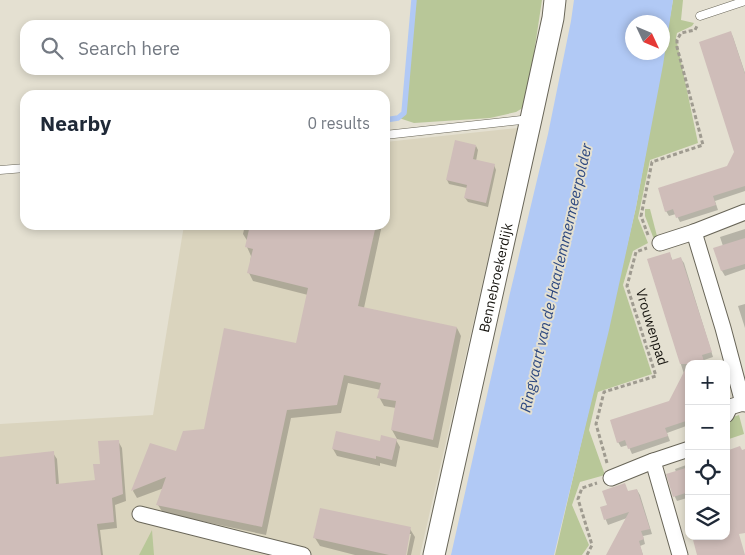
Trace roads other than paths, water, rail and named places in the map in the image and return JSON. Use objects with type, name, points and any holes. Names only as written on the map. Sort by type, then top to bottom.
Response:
[{"type":"street","name":"Bennebroekerdijk","points":[[434,555],[531,119],[553,18],[555,0]]},
{"type":"street","points":[[653,242],[694,232],[745,212]]},
{"type":"street","points":[[694,232],[744,404],[730,408]]},
{"type":"street","points":[[612,478],[686,450]]},
{"type":"street","points":[[653,461],[680,555]]},
{"type":"street","points":[[140,514],[303,555]]},
{"type":"lane","points":[[700,16],[723,4],[745,1]]},
{"type":"lane","points":[[390,134],[531,119]]},
{"type":"lane","points":[[0,170],[20,168]]},
{"type":"water","name":"Ringvaart van de Haarlemmermeerpolder","points":[[574,0],[673,0],[670,20],[670,15],[625,15],[625,60],[664,60],[636,207],[609,330],[554,555],[451,555],[510,293],[548,134]]},
{"type":"waterway","points":[[390,119],[398,118],[404,113],[414,0]]}]
